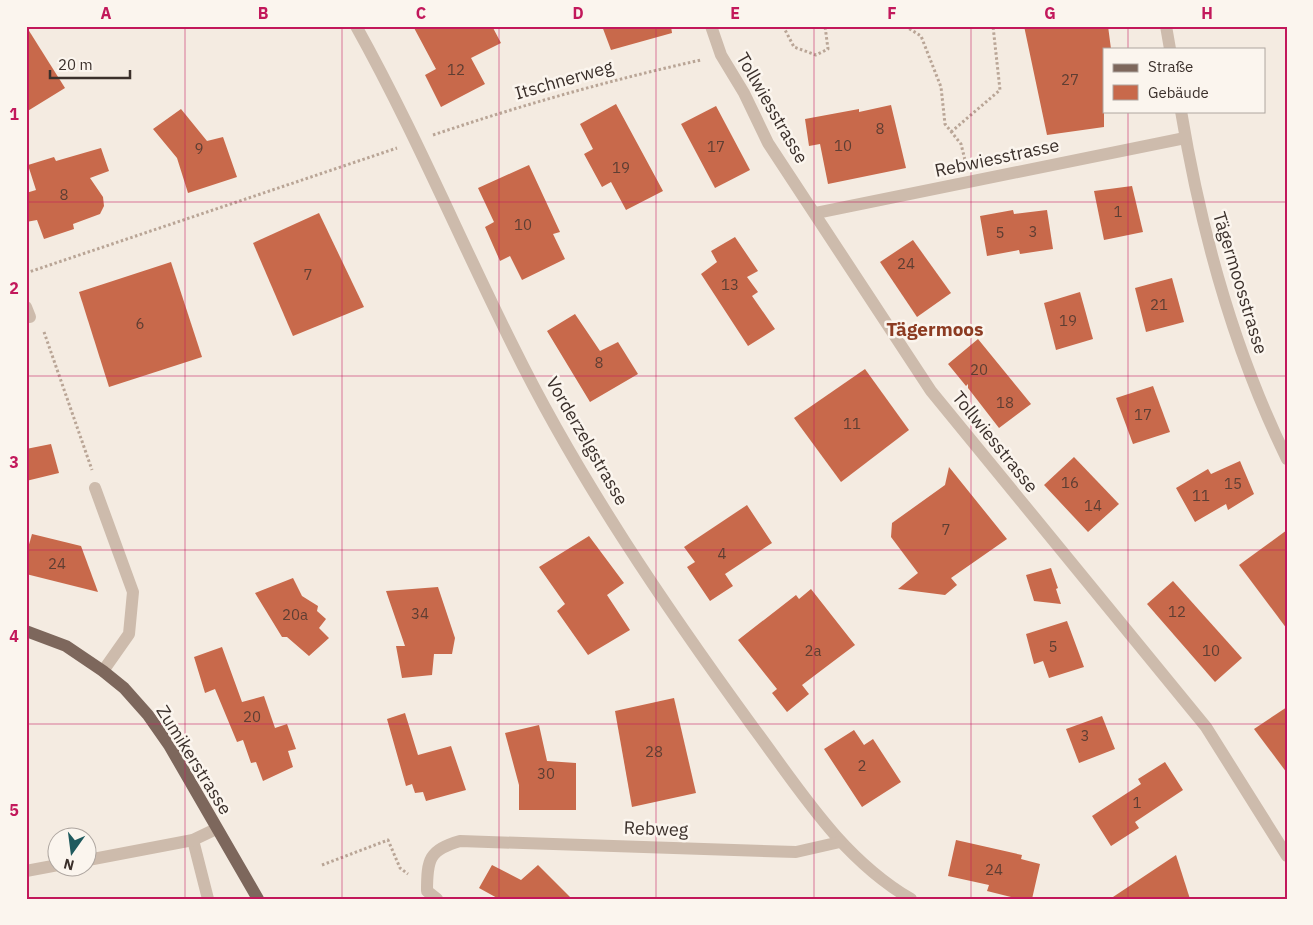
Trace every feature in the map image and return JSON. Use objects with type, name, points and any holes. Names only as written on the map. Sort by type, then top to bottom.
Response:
[{"type":"main road","name":"Zumikerstrasse","points":[[26,632],[66,646],[103,671],[124,688],[148,715],[169,745],[258,899]]},
{"type":"street","name":"Vorderzelgstrasse","points":[[356,26],[416,141],[514,348],[567,445],[623,538],[704,660],[840,842]]},
{"type":"street","name":"Tollwiesstrasse","points":[[711,26],[722,55],[744,93],[768,143],[931,391],[1206,727],[1287,856]]},
{"type":"street","points":[[1166,26],[1170,48]]},
{"type":"street","name":"Tägermoosstrasse","points":[[1181,112],[1206,240],[1242,353],[1264,413],[1287,459]]},
{"type":"street","name":"Rebwiesstrasse","points":[[816,214],[1185,138]]},
{"type":"street","points":[[95,488],[133,592],[129,634],[103,671]]},
{"type":"street","points":[[98,858],[193,840],[216,829]]},
{"type":"street","points":[[193,840],[208,899]]},
{"type":"street","name":"Rebweg","points":[[427,891],[427,871],[432,856],[441,847],[460,841],[796,852],[840,842]]},
{"type":"street","points":[[840,842],[885,884],[911,899]]},
{"type":"street","points":[[26,871],[48,867]]},
{"type":"street","points":[[427,891],[438,899]]},
{"type":"path","points":[[783,26],[794,46],[816,55],[828,50],[825,26]]},
{"type":"path","points":[[905,26],[921,36],[941,87],[945,124],[961,144],[970,181]]},
{"type":"path","points":[[952,132],[1000,90],[993,26]]},
{"type":"path","name":"Itschnerweg","points":[[26,273],[517,107],[645,71],[722,55]]},
{"type":"path","points":[[28,312],[44,332],[91,464],[95,488]]},
{"type":"path","points":[[322,865],[388,840],[400,868],[427,891]]},
{"type":"building","points":[[26,26],[65,88],[26,112]]},
{"type":"building","points":[[413,26],[492,26],[501,43],[471,58],[485,84],[441,107],[425,75],[436,69]]},
{"type":"building","points":[[602,26],[671,26],[672,33],[611,50]]},
{"type":"building","points":[[1024,26],[1108,26],[1111,48],[1103,48],[1104,127],[1047,135]]},
{"type":"building","points":[[616,104],[663,191],[626,210],[611,182],[602,187],[584,154],[593,149],[580,124]]},
{"type":"building","points":[[891,105],[906,168],[828,184],[820,144],[809,146],[805,119],[859,109],[859,112]]},
{"type":"building","points":[[716,106],[750,170],[715,188],[681,124]]},
{"type":"building","points":[[181,109],[207,141],[223,137],[237,177],[188,193],[177,158],[153,129]]},
{"type":"building","points":[[101,148],[109,171],[90,178],[103,197],[104,206],[100,214],[73,224],[74,229],[44,239],[37,220],[26,222],[26,193],[36,190],[28,165],[54,157],[56,161]]},
{"type":"building","points":[[529,165],[560,232],[553,234],[565,259],[522,280],[510,256],[500,261],[485,227],[494,222],[478,188]]},
{"type":"building","points":[[1132,186],[1143,232],[1104,240],[1094,191]]},
{"type":"building","points":[[1013,210],[1014,214],[1047,210],[1053,249],[1020,254],[1019,250],[987,256],[980,216]]},
{"type":"building","points":[[319,213],[364,307],[293,336],[253,243]]},
{"type":"building","points":[[735,237],[758,271],[747,277],[758,292],[752,296],[775,329],[748,346],[701,274],[717,262],[711,251]]},
{"type":"building","points":[[913,240],[951,293],[917,317],[880,262]]},
{"type":"building","points":[[171,262],[202,357],[109,387],[79,292]]},
{"type":"building","points":[[1172,278],[1184,322],[1146,332],[1135,288]]},
{"type":"building","points":[[1080,292],[1093,339],[1056,350],[1044,303]]},
{"type":"building","points":[[575,314],[600,351],[618,342],[638,374],[590,402],[547,331]]},
{"type":"building","points":[[978,339],[1031,404],[999,428],[968,388],[968,384],[966,386],[948,364]]},
{"type":"building","points":[[865,369],[909,430],[841,482],[794,418]]},
{"type":"building","points":[[1153,386],[1170,432],[1133,444],[1116,398]]},
{"type":"building","points":[[51,444],[59,473],[26,481],[26,449]]},
{"type":"building","points":[[1074,457],[1119,504],[1088,532],[1044,485]]},
{"type":"building","points":[[1240,461],[1254,494],[1228,510],[1226,504],[1195,522],[1176,488],[1208,469],[1211,474]]},
{"type":"building","points":[[949,467],[1007,539],[951,578],[957,585],[945,595],[898,589],[918,573],[891,537],[892,523],[945,485]]},
{"type":"building","points":[[747,505],[772,543],[725,574],[733,586],[710,601],[687,567],[695,562],[684,547]]},
{"type":"building","points":[[1287,530],[1287,629],[1239,565]]},
{"type":"building","points":[[32,534],[81,546],[98,592],[26,574],[26,555]]},
{"type":"building","points":[[589,536],[624,583],[607,595],[630,630],[588,655],[557,611],[565,604],[539,567]]},
{"type":"building","points":[[1051,568],[1061,604],[1034,601],[1026,575]]},
{"type":"building","points":[[293,578],[302,596],[318,606],[317,611],[326,619],[319,628],[329,638],[309,656],[287,637],[282,637],[255,593]]},
{"type":"building","points":[[1173,581],[1242,658],[1215,682],[1147,604]]},
{"type":"building","points":[[438,587],[455,638],[452,654],[434,654],[432,675],[402,678],[396,646],[405,646],[386,591]]},
{"type":"building","points":[[811,589],[855,645],[802,685],[809,694],[787,712],[772,693],[777,689],[738,640],[796,595],[799,599]]},
{"type":"building","points":[[1067,621],[1084,667],[1049,678],[1043,661],[1034,664],[1026,634]]},
{"type":"building","points":[[222,647],[242,702],[264,696],[275,728],[287,724],[296,749],[288,751],[293,767],[263,781],[256,762],[251,763],[243,740],[237,742],[215,689],[205,693],[194,657]]},
{"type":"building","points":[[674,698],[696,793],[632,807],[615,711]]},
{"type":"building","points":[[1287,707],[1287,773],[1254,729]]},
{"type":"building","points":[[405,713],[418,755],[451,746],[466,790],[426,801],[423,792],[415,793],[412,784],[406,786],[387,719]]},
{"type":"building","points":[[1102,716],[1115,749],[1079,763],[1066,729]]},
{"type":"building","points":[[539,725],[547,761],[576,763],[576,810],[519,810],[519,785],[505,733]]},
{"type":"building","points":[[854,730],[864,745],[873,739],[901,782],[862,807],[824,749]]},
{"type":"building","points":[[1165,762],[1183,790],[1135,822],[1139,828],[1111,846],[1092,816],[1141,784],[1138,779]]},
{"type":"building","points":[[956,840],[1022,855],[1021,859],[1040,864],[1032,899],[1019,899],[987,891],[989,885],[948,876]]},
{"type":"building","points":[[1176,855],[1190,899],[1110,899]]},
{"type":"building","points":[[492,865],[521,880],[538,865],[572,899],[499,899],[479,888]]},
{"type":"district","name":"Tägermoos","points":[[935,329]]}]
